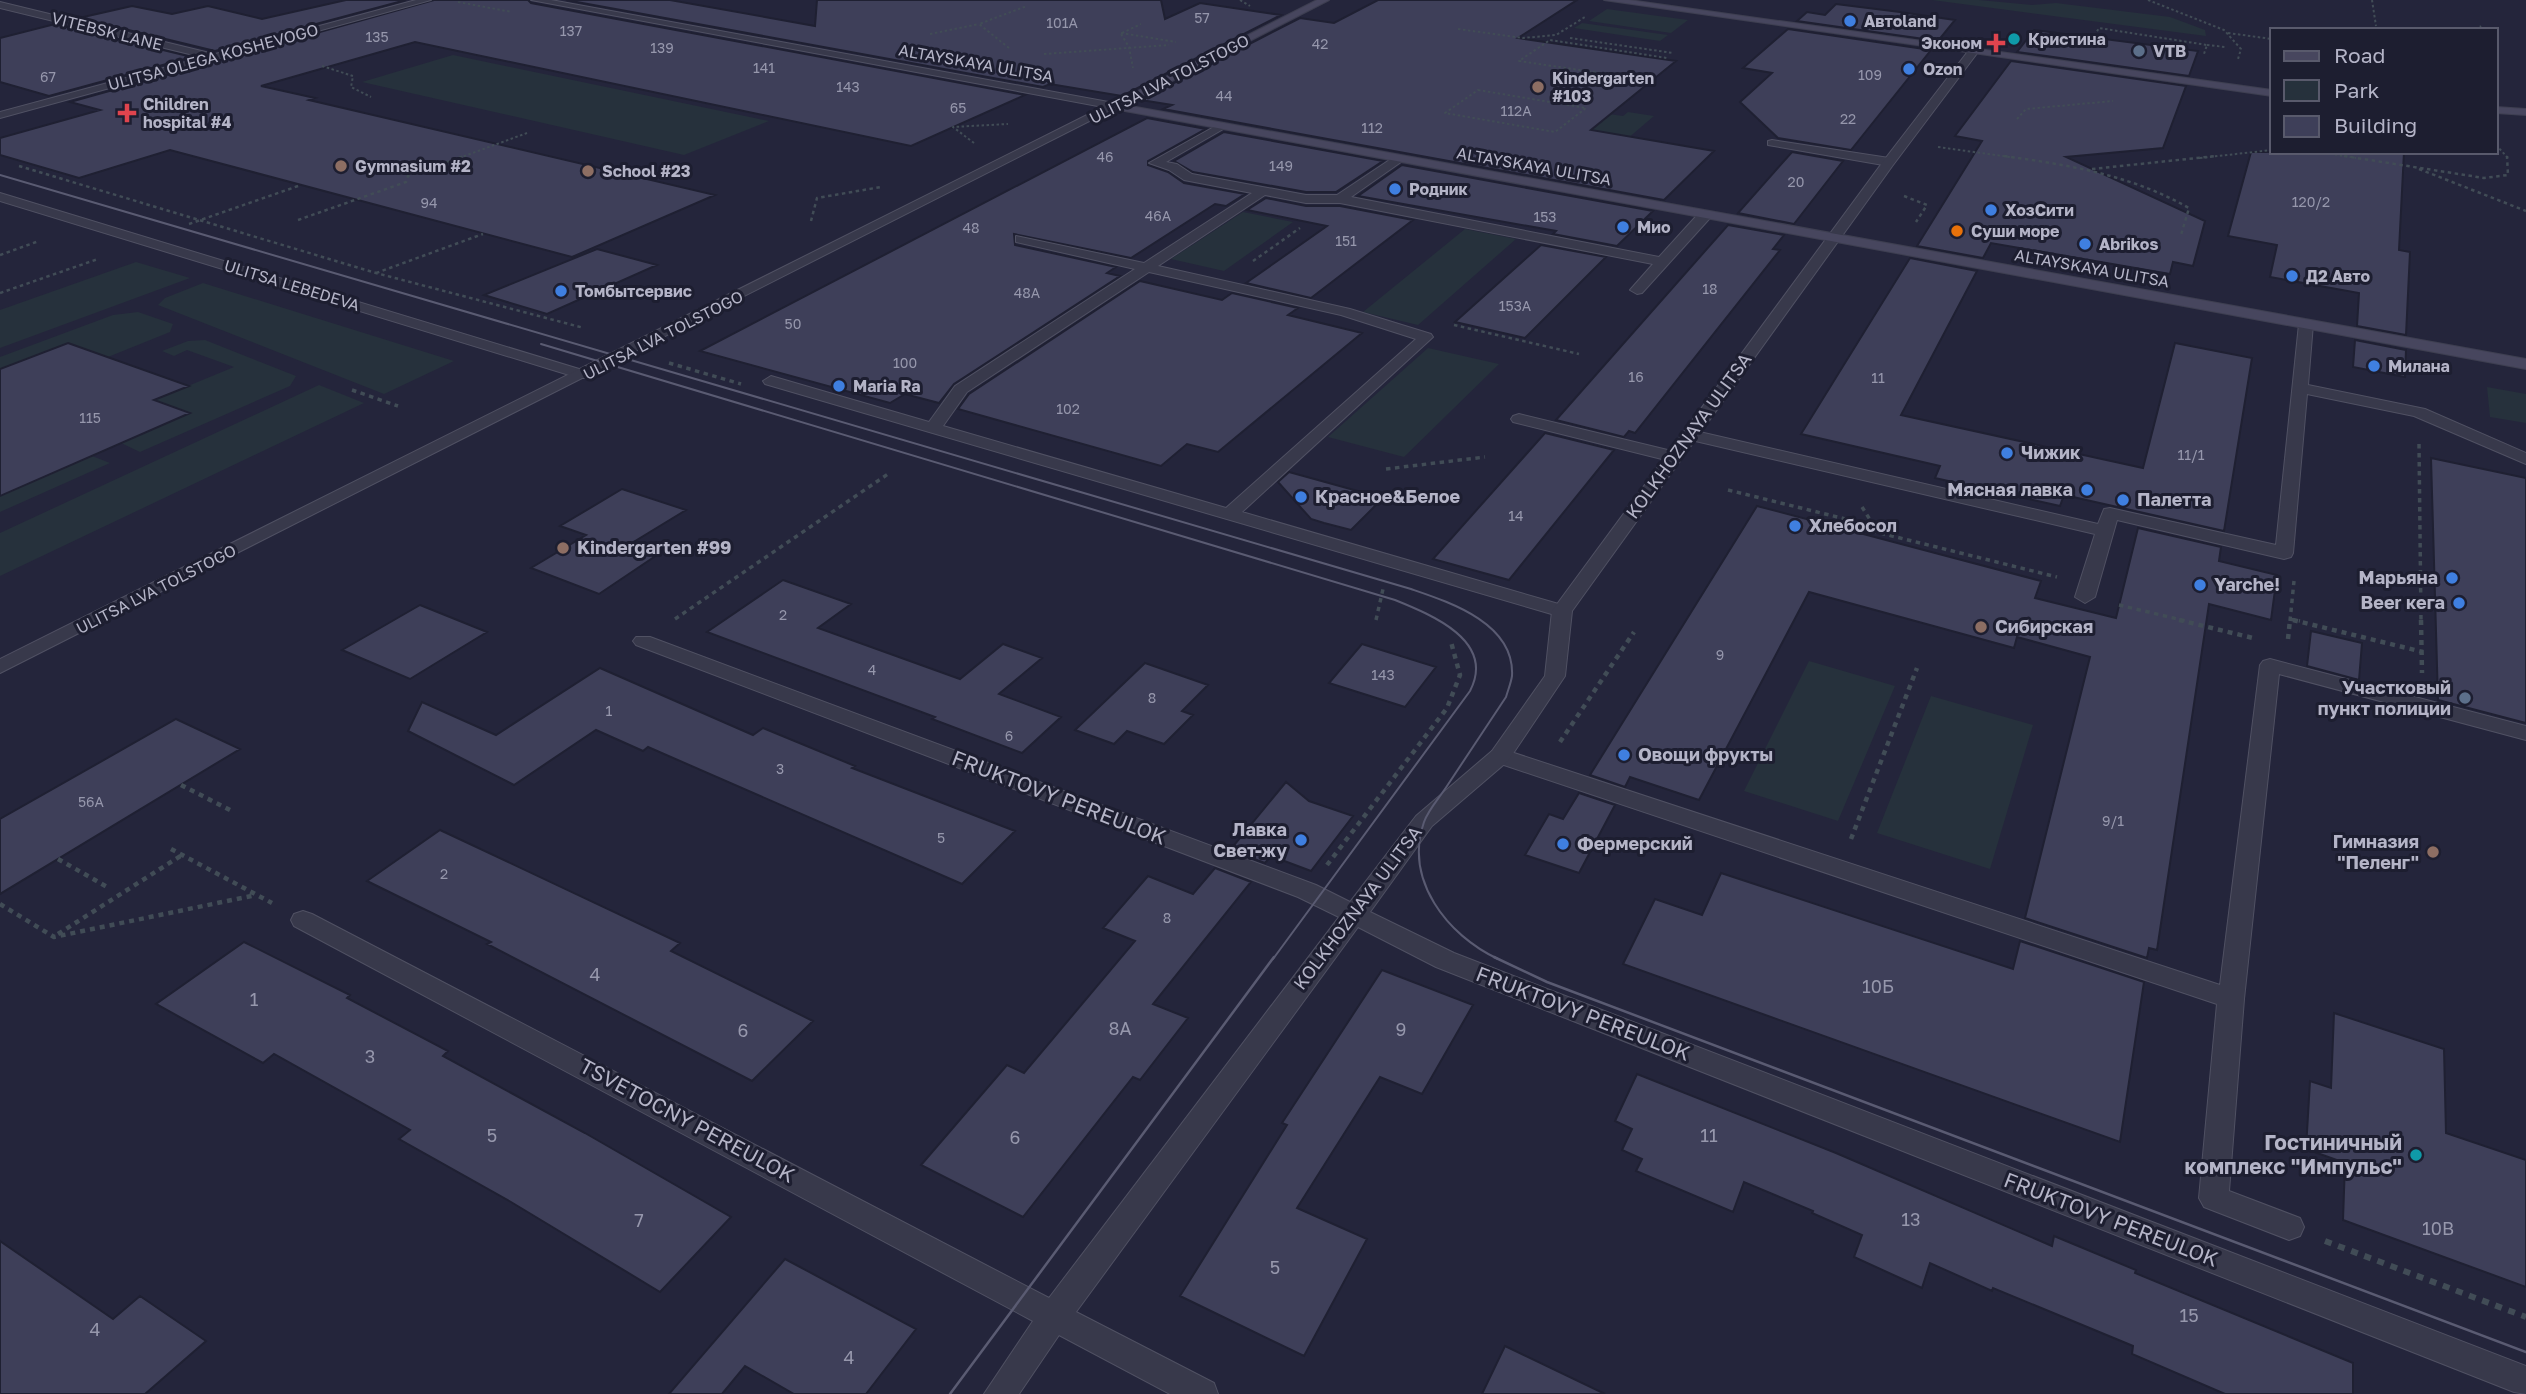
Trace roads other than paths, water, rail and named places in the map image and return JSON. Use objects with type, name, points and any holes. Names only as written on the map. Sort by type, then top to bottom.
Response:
[{"type":"main road","name":"ULITSA LVA TOLSTOGO","points":[[1114,106],[1324,0]]},
{"type":"main road","points":[[1609,0],[2270,93]]},
{"type":"main road","name":"ALTAYSKAYA ULITSA","points":[[1114,106],[2526,364]]},
{"type":"main road","points":[[2498,110],[2526,112]]},
{"type":"street","name":"ULITSA OLEGA KOSHEVOGO","points":[[0,115],[426,0]]},
{"type":"street","name":"ALTAYSKAYA ULITSA","points":[[536,0],[1114,106]]},
{"type":"street","name":"VITEBSK LANE","points":[[0,5],[214,57]]},
{"type":"street","name":"KOLKHOZNAYA ULITSA","points":[[1000,1394],[1055,1315],[1424,821],[1500,756],[1555,676],[1562,611],[1889,162],[1973,52]]},
{"type":"street","name":"ULITSA LVA TOLSTOGO","points":[[0,667],[1114,106]]},
{"type":"street","points":[[1221,126],[1155,163],[1172,167],[1188,177],[1306,200],[1340,199],[1662,262]]},
{"type":"street","points":[[1772,143],[1889,162]]},
{"type":"street","points":[[1340,199],[1397,159]]},
{"type":"street","points":[[933,428],[961,389],[1263,191]]},
{"type":"street","name":"ULITSA LEBEDEVA","points":[[0,197],[584,375]]},
{"type":"street","points":[[1636,290],[1705,215]]},
{"type":"street","points":[[1021,239],[1345,312],[1426,337],[1229,515]]},
{"type":"street","points":[[2086,591],[2110,513],[2284,553],[2306,324]]},
{"type":"street","points":[[771,381],[1562,611]]},
{"type":"street","points":[[2301,388],[2419,412],[2526,459]]},
{"type":"street","points":[[1519,419],[1674,457]]},
{"type":"street","points":[[1691,435],[2105,531]]},
{"type":"street","name":"FRUKTOVY PEREULOK","points":[[643,642],[1307,891],[1445,960],[2526,1381]]},
{"type":"street","points":[[2288,1227],[2214,1198],[2231,999],[2270,665],[2526,733]]},
{"type":"street","points":[[1500,756],[2231,999]]},
{"type":"street","name":"TSVETOCNY PEREULOK","points":[[303,920],[1202,1394]]},
{"type":"tram line","points":[[0,175],[1411,589],[1460,608],[1491,629],[1503,642],[1510,658],[1512,676],[1506,697],[1426,817],[1419,844],[1420,864],[1425,885],[1447,920],[1462,936],[1496,958]]},
{"type":"tram line","points":[[541,344],[1395,600],[1442,622],[1456,632],[1467,644],[1474,658],[1476,673],[1470,691],[1273,959]]},
{"type":"tram line","points":[[950,1394],[1274,957]]},
{"type":"tram line","points":[[1496,958],[1547,982],[2526,1352]]},
{"type":"place","name":"Автоland","points":[[1850,21]]},
{"type":"place","name":"Кристина","points":[[2014,39]]},
{"type":"place","name":"Эконом","points":[[1996,43]]},
{"type":"place","name":"VTB","points":[[2139,51]]},
{"type":"place","name":"Ozon","points":[[1909,69]]},
{"type":"place","name":"Kindergarten #103","points":[[1538,87]]},
{"type":"place","name":"Children hospital #4","points":[[127,113]]},
{"type":"place","name":"Gymnasium #2","points":[[341,166]]},
{"type":"place","name":"School #23","points":[[588,171]]},
{"type":"place","name":"Родник","points":[[1395,189]]},
{"type":"place","name":"ХозСити","points":[[1991,210]]},
{"type":"place","name":"Мио","points":[[1623,227]]},
{"type":"place","name":"Суши море","points":[[1957,231]]},
{"type":"place","name":"Abrikos","points":[[2085,244]]},
{"type":"place","name":"Д2 Авто","points":[[2292,276]]},
{"type":"place","name":"Томбытсервис","points":[[561,291]]},
{"type":"place","name":"Милана","points":[[2374,366]]},
{"type":"place","name":"Maria Ra","points":[[839,386]]},
{"type":"place","name":"Чижик","points":[[2007,453]]},
{"type":"place","name":"Мясная лавка","points":[[2087,490]]},
{"type":"place","name":"Красное&Белое","points":[[1301,497]]},
{"type":"place","name":"Палетта","points":[[2123,500]]},
{"type":"place","name":"Хлебосол","points":[[1795,526]]},
{"type":"place","name":"Kindergarten #99","points":[[563,548]]},
{"type":"place","name":"Марьяна","points":[[2452,578]]},
{"type":"place","name":"Yarche!","points":[[2200,585]]},
{"type":"place","name":"Beer кега","points":[[2459,603]]},
{"type":"place","name":"Сибирская","points":[[1981,627]]},
{"type":"place","name":"Участковый пункт полиции","points":[[2465,698]]},
{"type":"place","name":"Овощи фрукты","points":[[1624,755]]},
{"type":"place","name":"Лавка Свет-жу","points":[[1301,840]]},
{"type":"place","name":"Фермерский","points":[[1563,844]]},
{"type":"place","name":"Гимназия \"Пеленг\"","points":[[2433,852]]},
{"type":"place","name":"Гостиничный комплекс \"Импульс\"","points":[[2416,1155]]}]
